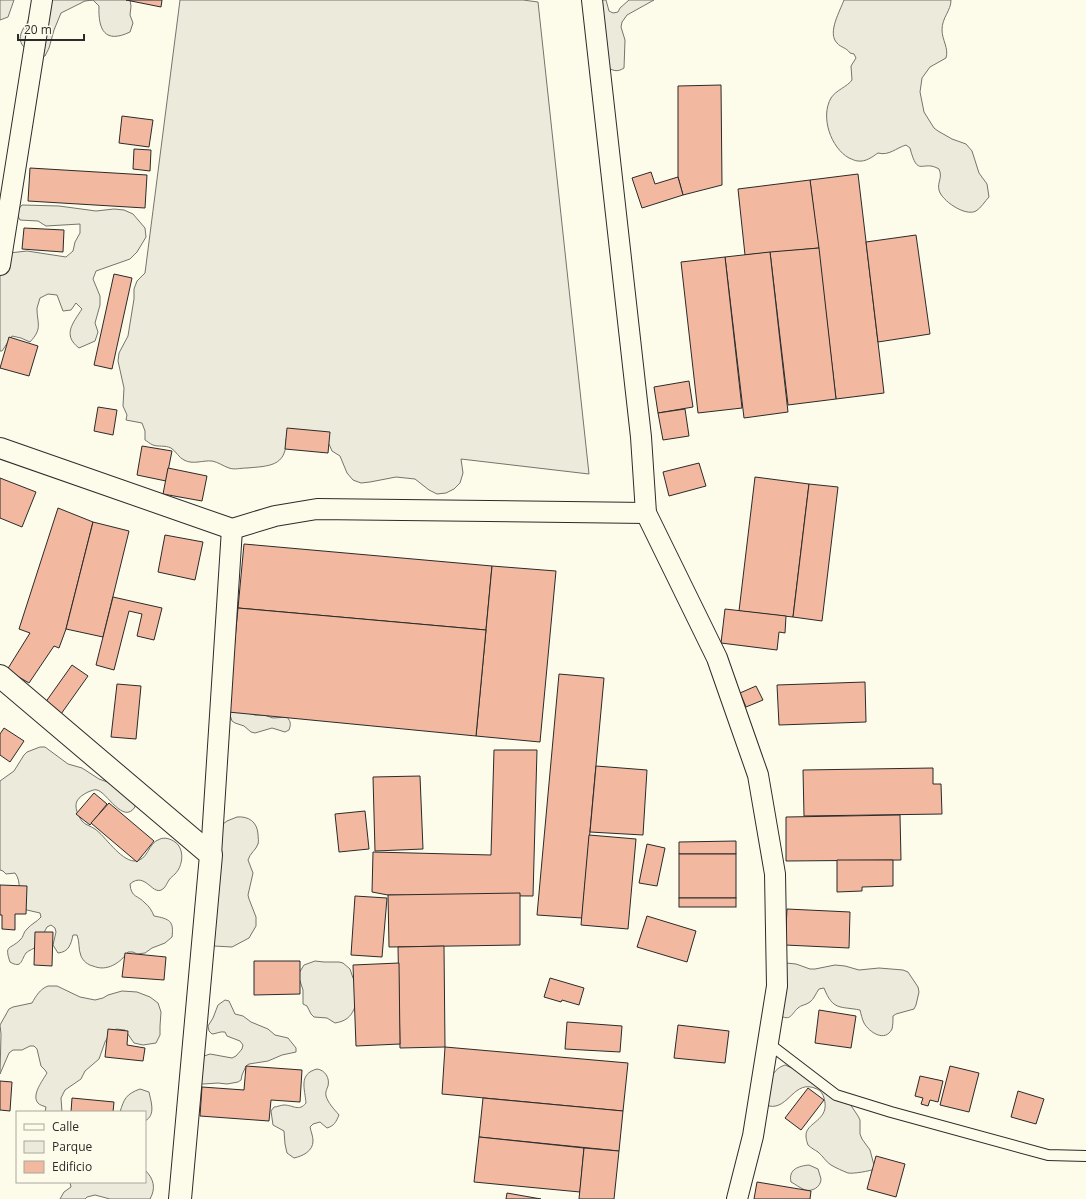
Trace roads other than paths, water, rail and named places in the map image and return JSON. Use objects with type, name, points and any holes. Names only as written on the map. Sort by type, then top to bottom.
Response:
[{"type":"street","points":[[0,265],[42,0]]},
{"type":"street","points":[[592,0],[641,437],[646,513],[717,658],[758,775],[775,874],[777,986],[753,1136],[737,1199]]},
{"type":"street","points":[[0,448],[232,529],[275,516],[317,509],[646,513]]},
{"type":"street","points":[[180,1199],[211,855],[232,529]]},
{"type":"street","points":[[0,676],[211,855]]},
{"type":"lane","points":[[768,1043],[836,1096],[1048,1155],[1086,1156]]}]
